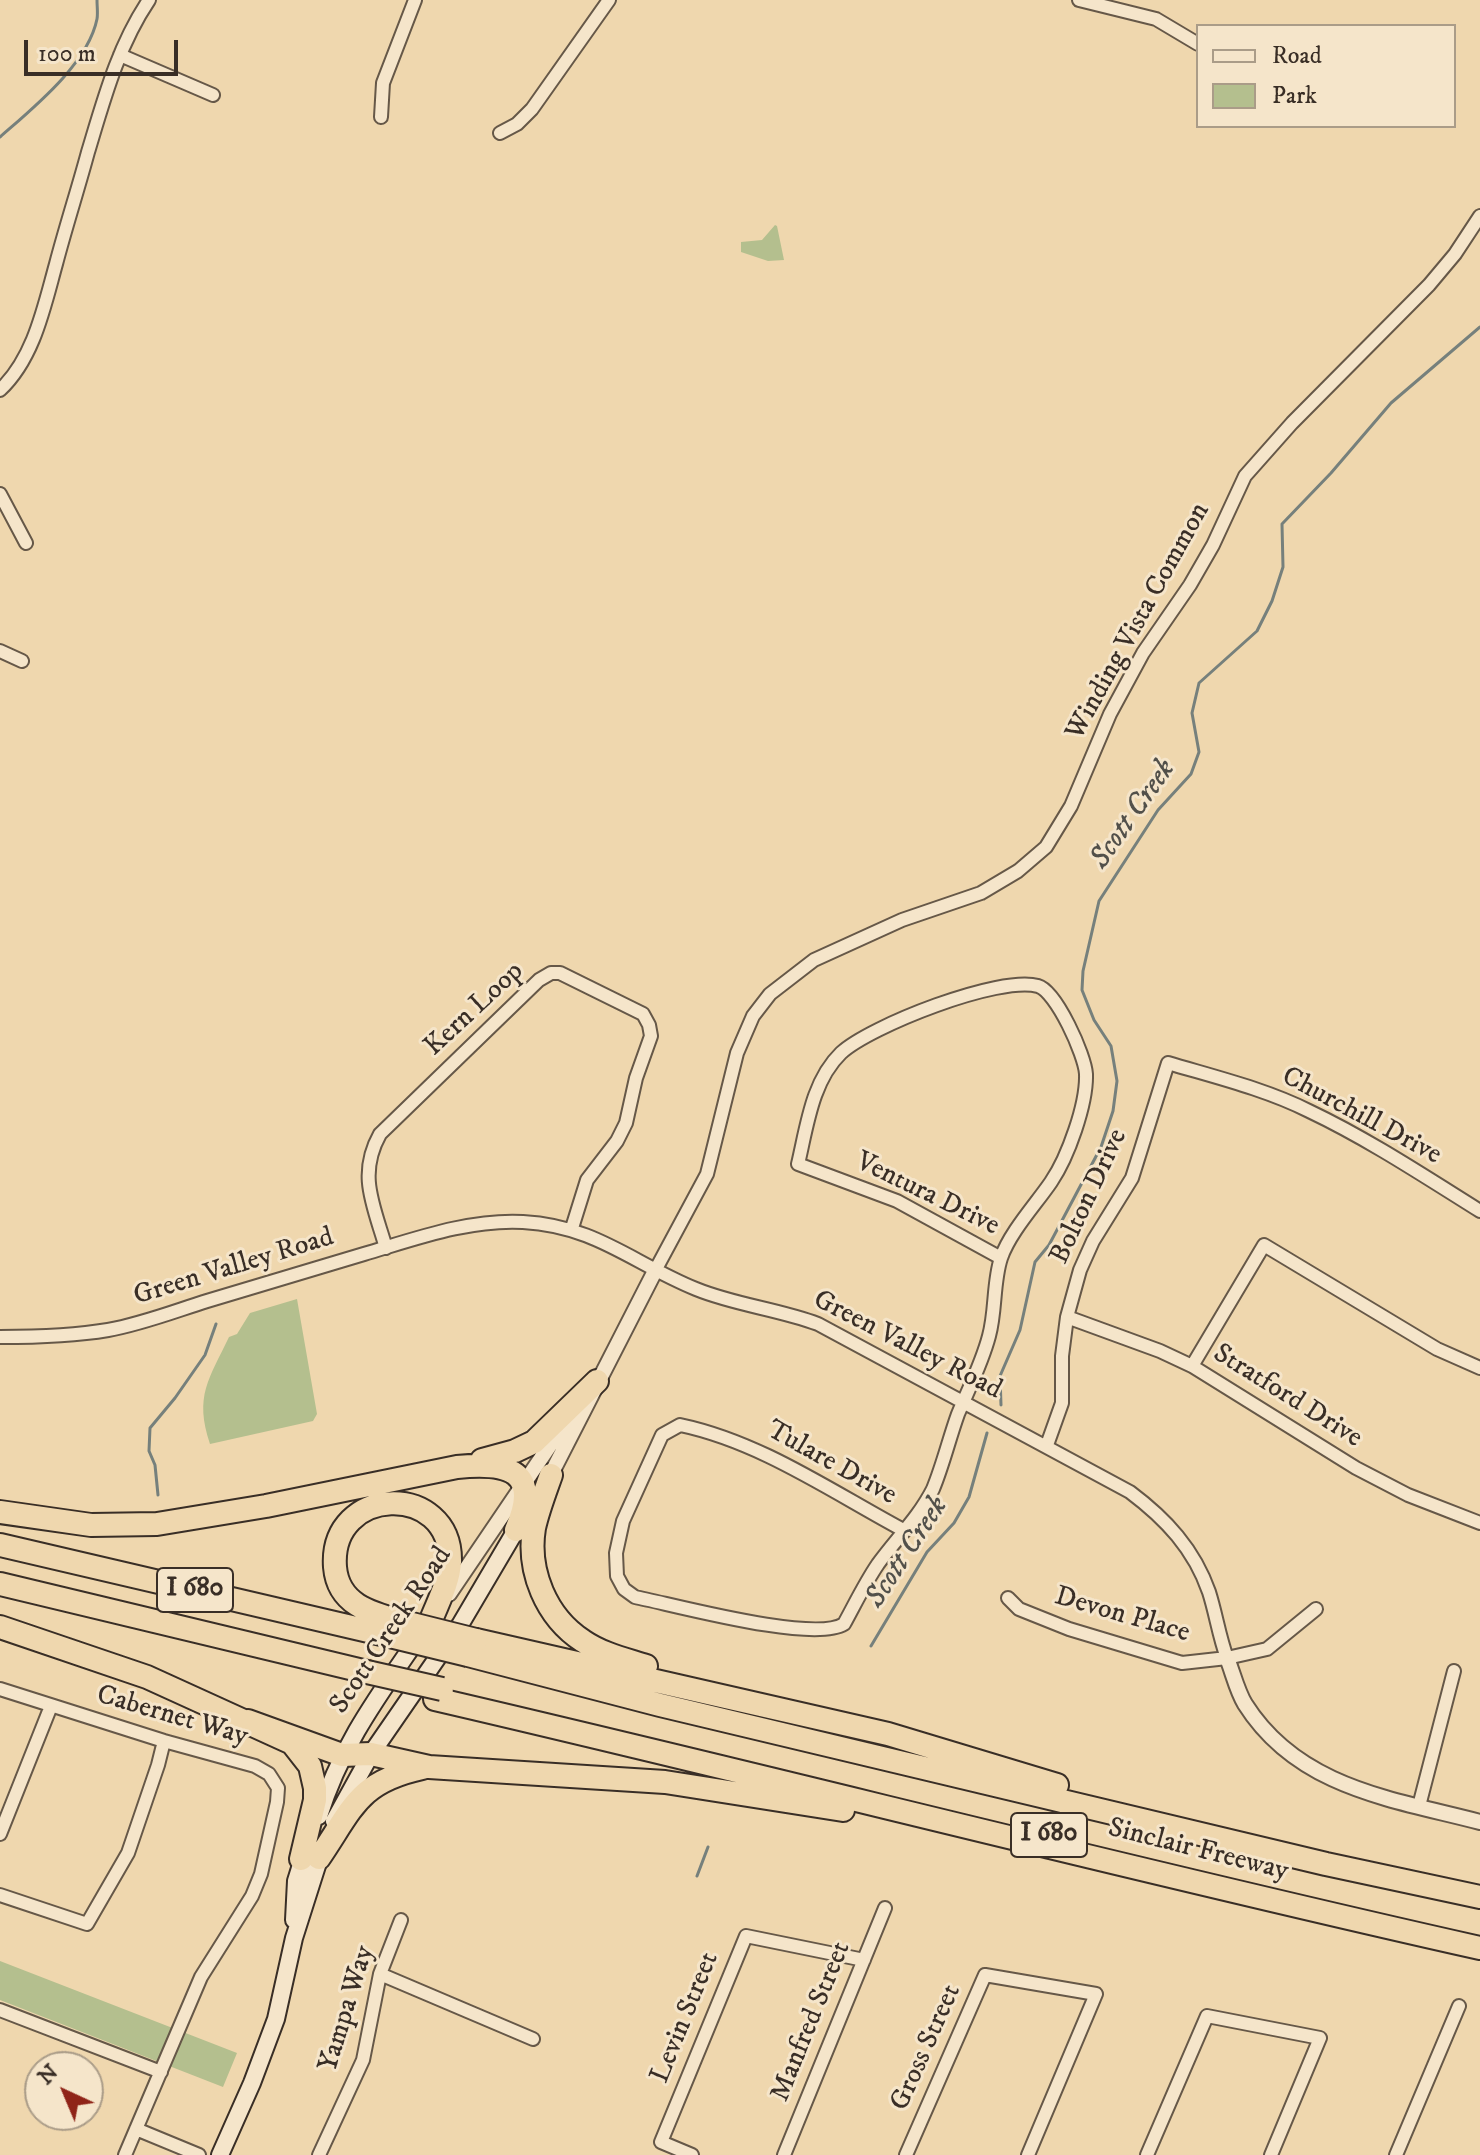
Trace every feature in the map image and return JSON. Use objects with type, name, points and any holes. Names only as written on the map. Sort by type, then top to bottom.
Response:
[{"type":"highway","points":[[0,1512],[91,1525],[157,1524],[266,1506],[457,1467],[515,1451],[534,1442],[597,1381]]},
{"type":"highway","points":[[457,1467],[496,1465],[512,1472],[523,1485],[525,1503],[516,1530]]},
{"type":"highway","points":[[551,1475],[534,1530],[533,1558],[543,1595],[565,1626],[583,1641],[607,1653],[788,1710]]},
{"type":"highway","points":[[431,1620],[449,1571],[449,1547],[445,1536],[417,1507],[391,1502],[366,1508],[347,1524],[337,1546],[336,1570],[342,1589],[355,1605],[395,1628],[472,1647],[788,1710],[965,1755],[1108,1801],[1143,1819]]},
{"type":"highway","name":"I 680","points":[[0,1545],[395,1628]]},
{"type":"highway","name":"I 680","points":[[0,1584],[364,1677]]},
{"type":"highway","name":"I 680","points":[[0,1594],[500,1708],[620,1730],[1480,1935]]},
{"type":"highway","points":[[0,1627],[133,1672],[248,1721],[342,1755],[371,1754],[429,1767],[702,1786],[1057,1848]]},
{"type":"highway","name":"Sinclair Freeway","points":[[472,1647],[563,1679],[660,1705],[1326,1864],[1480,1897]]},
{"type":"highway","name":"Sinclair Freeway","points":[[500,1708],[762,1777],[1321,1913],[1480,1948]]},
{"type":"highway","points":[[248,1721],[292,1743],[310,1766],[314,1776],[315,1800],[310,1859]]},
{"type":"highway","points":[[310,1859],[364,1793],[385,1778],[429,1767]]},
{"type":"main road","name":"Scott Creek Road","points":[[310,1859],[371,1754],[460,1625],[516,1530]]},
{"type":"main road","name":"Scott Creek Road","points":[[220,2155],[276,2019],[316,1828],[342,1755],[370,1708],[431,1620]]},
{"type":"street","points":[[0,390],[18,369],[35,331],[109,82],[131,29],[149,0]]},
{"type":"street","points":[[381,117],[383,83],[415,0]]},
{"type":"street","points":[[500,133],[517,124],[532,109],[609,0]]},
{"type":"street","points":[[1079,0],[1156,19],[1196,43]]},
{"type":"street","points":[[120,55],[213,95]]},
{"type":"street","name":"Winding Vista Common","points":[[737,1053],[753,1016],[770,994],[795,972],[814,960],[902,920],[981,893],[1018,871],[1046,847],[1071,806],[1110,714],[1143,653],[1190,585],[1213,545],[1245,476],[1292,423],[1429,285],[1455,254],[1480,216]]},
{"type":"street","points":[[0,494],[26,543]]},
{"type":"street","points":[[0,651],[22,661]]},
{"type":"street","name":"Kern Loop","points":[[386,1248],[367,1175],[368,1160],[380,1134],[539,980],[551,973],[568,977],[643,1014],[651,1036],[636,1078],[626,1123],[617,1141],[587,1180],[572,1228]]},
{"type":"street","name":"Ventura Drive","points":[[1033,985],[1043,987],[1051,995],[1078,1045],[1086,1071],[1084,1099],[1060,1169],[1001,1258],[897,1201],[798,1164],[816,1094],[825,1074],[841,1053],[862,1037],[937,1005],[978,992],[1033,985]]},
{"type":"street","name":"Scott Creek Road","points":[[516,1530],[551,1475],[597,1381],[707,1174],[737,1053]]},
{"type":"street","name":"Churchill Drive","points":[[1168,1063],[1228,1080],[1308,1110],[1402,1162],[1480,1211]]},
{"type":"street","name":"Bolton Drive","points":[[1047,1445],[1062,1403],[1062,1356],[1067,1317],[1080,1270],[1093,1241],[1132,1178],[1168,1063]]},
{"type":"street","name":"Green Valley Road","points":[[0,1337],[110,1329],[451,1229],[494,1221],[572,1228],[694,1289],[818,1324],[1130,1492],[1159,1513],[1186,1544],[1209,1592],[1227,1658]]},
{"type":"street","points":[[1192,1366],[1264,1245],[1437,1349],[1480,1368]]},
{"type":"street","name":"Tulare Drive","points":[[905,1531],[750,1446],[712,1431],[680,1425],[662,1435],[623,1521],[616,1553],[617,1576],[624,1589],[635,1597],[780,1627],[830,1629],[844,1624],[878,1564],[905,1531],[925,1505],[933,1489],[990,1335],[1001,1258]]},
{"type":"street","name":"Stratford Drive","points":[[1067,1317],[1192,1366],[1356,1468],[1408,1495],[1480,1523]]},
{"type":"street","name":"Scott Creek Road","points":[[431,1620],[597,1381]]},
{"type":"street","name":"Devon Place","points":[[1008,1598],[1019,1609],[1069,1629],[1182,1663],[1267,1649],[1316,1609]]},
{"type":"street","points":[[1227,1658],[1244,1702],[1275,1741],[1315,1771],[1361,1791],[1480,1822]]},
{"type":"street","points":[[1419,1806],[1454,1671]]},
{"type":"street","name":"Cabernet Way","points":[[0,1689],[255,1766],[269,1774],[278,1788],[261,1874],[252,1896],[237,1923],[217,1948],[188,2005],[161,2072]]},
{"type":"street","points":[[0,1834],[51,1706]]},
{"type":"street","points":[[0,1895],[87,1924],[128,1853],[164,1741]]},
{"type":"street","name":"Manfred Street","points":[[784,2155],[885,1908]]},
{"type":"street","name":"Yampa Way","points":[[319,2155],[363,2060],[380,1974],[401,1920]]},
{"type":"street","name":"Levin Street","points":[[692,2155],[661,2142],[746,1936],[864,1960]]},
{"type":"street","points":[[380,1974],[533,2039]]},
{"type":"street","name":"Gross Street","points":[[906,2155],[985,1975],[1096,1994],[1028,2155]]},
{"type":"street","points":[[1396,2155],[1459,2006]]},
{"type":"street","points":[[0,2010],[161,2072],[125,2155]]},
{"type":"street","points":[[1147,2155],[1207,2016],[1320,2038],[1271,2155]]},
{"type":"street","points":[[136,2129],[199,2155]]},
{"type":"green space","points":[[775,225],[784,260],[768,261],[741,252],[741,242],[762,240]]},
{"type":"green space","points":[[297,1299],[317,1414],[313,1421],[210,1444],[203,1413],[206,1388],[229,1337],[237,1334],[250,1313]]},
{"type":"green space","points":[[0,1961],[237,2053],[223,2087],[0,2000]]},
{"type":"waterway","points":[[0,137],[58,84],[83,52],[97,19],[97,0]]},
{"type":"waterway","name":"Scott Creek","points":[[1001,1405],[1000,1376],[1020,1330],[1035,1262],[1049,1245],[1101,1147],[1113,1111],[1117,1081],[1111,1046],[1094,1020],[1082,990],[1083,971],[1099,901],[1158,810],[1191,774],[1199,752],[1192,713],[1199,683],[1257,631],[1272,601],[1283,567],[1282,524],[1391,403],[1480,327]]},
{"type":"waterway","points":[[158,1495],[155,1465],[149,1451],[150,1428],[205,1355],[216,1324]]},
{"type":"waterway","name":"Scott Creek","points":[[871,1646],[927,1552],[954,1523],[969,1497],[987,1433]]},
{"type":"waterway","name":"Scott Creek","points":[[697,1876],[708,1847]]}]
